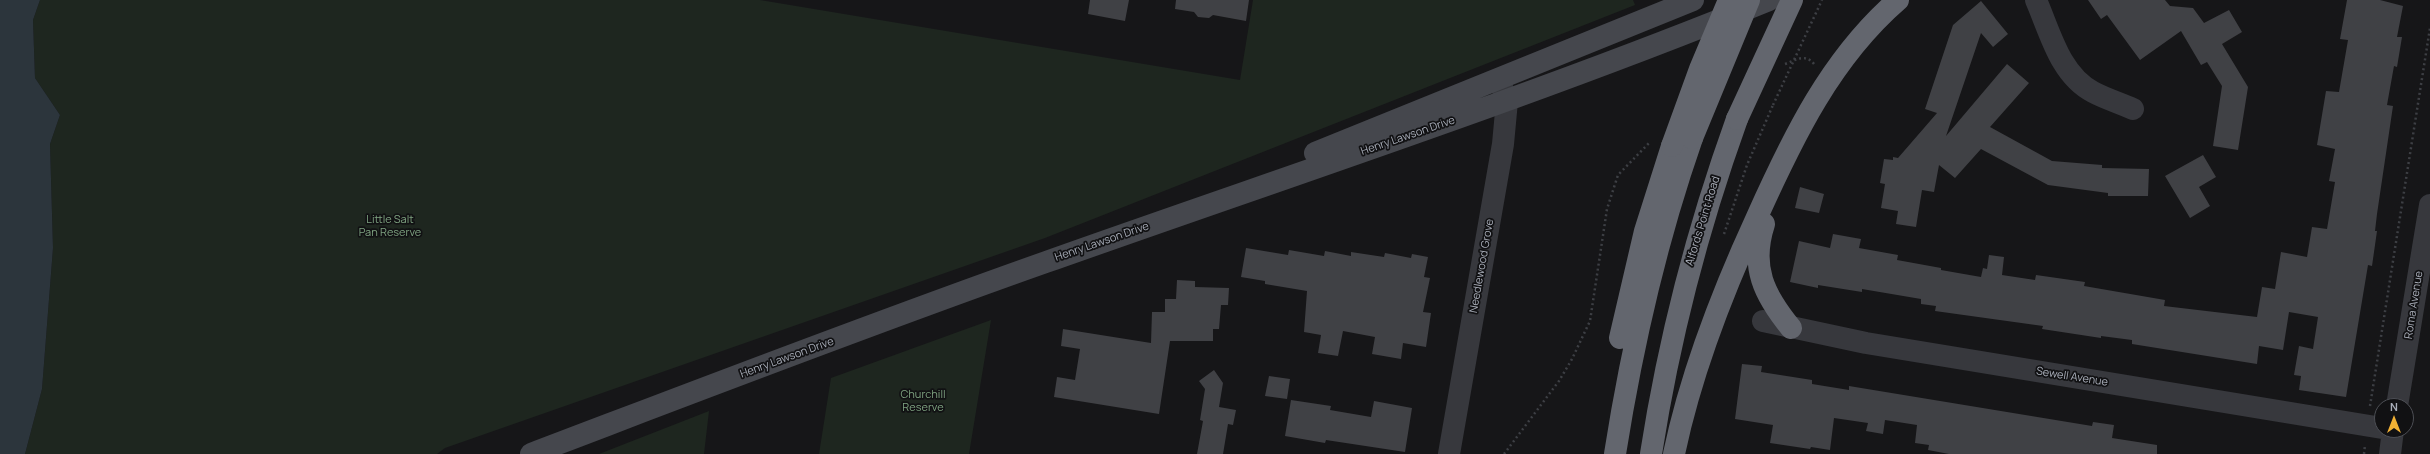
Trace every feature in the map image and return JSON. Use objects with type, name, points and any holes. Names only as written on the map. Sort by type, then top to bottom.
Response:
[{"type":"highway","points":[[1606,454],[1609,394],[1627,302],[1645,231],[1672,146],[1700,69],[1729,0]]},
{"type":"highway","points":[[1615,454],[1634,343],[1650,272],[1692,138],[1719,68],[1749,0]]},
{"type":"highway","name":"Alfords Point Road","points":[[1651,454],[1667,360],[1702,221],[1738,120],[1792,0]]},
{"type":"highway","points":[[1674,454],[1686,404],[1719,307],[1745,243],[1784,159],[1822,87],[1839,62],[1859,37],[1898,0]]},
{"type":"highway","points":[[1784,159],[1761,232],[1758,253],[1763,283],[1768,297],[1791,328]]},
{"type":"main road","name":"Henry Lawson Drive","points":[[1043,263],[1693,0]]},
{"type":"main road","name":"Henry Lawson Drive","points":[[530,454],[1043,263],[1507,101],[1655,46],[1769,0]]},
{"type":"street","points":[[2036,0],[2067,70],[2079,83],[2093,92],[2133,109]]},
{"type":"street","name":"Needlewood Grove","points":[[1450,454],[1503,144],[1507,101],[1499,79]]},
{"type":"street","name":"Roma Avenue","points":[[2398,398],[2430,205]]},
{"type":"street","name":"Sewell Avenue","points":[[1763,321],[1866,343],[2374,427]]},
{"type":"street","points":[[2390,454],[2392,438]]},
{"type":"path","points":[[1723,239],[1747,164],[1822,0]]},
{"type":"path","points":[[2379,398],[2430,28]]},
{"type":"path","points":[[2364,454],[2374,429]]},
{"type":"green space","name":"Little Salt Pan Reserve","points":[[40,0],[760,0],[1240,80],[1253,0],[1633,0],[1635,5],[1045,238],[445,448],[437,454],[25,454],[42,389],[53,248],[50,144],[60,115],[35,78],[33,20]]},
{"type":"green space","name":"Churchill Reserve","points":[[991,320],[969,454],[819,454],[831,378]]},
{"type":"green space","points":[[709,411],[704,454],[599,454]]},
{"type":"shaded area","points":[[0,0],[40,0],[33,20],[35,78],[60,115],[50,144],[53,248],[42,389],[25,454],[0,454]]},
{"type":"building","points":[[1090,0],[1129,0],[1125,21],[1088,14]]},
{"type":"building","points":[[1176,0],[1249,0],[1246,21],[1213,15],[1209,18],[1198,17],[1194,12],[1175,9]]},
{"type":"building","points":[[2088,0],[2165,0],[2170,6],[2193,8],[2204,23],[2229,10],[2242,32],[2222,44],[2248,87],[2238,150],[2213,146],[2222,86],[2207,62],[2201,65],[2181,31],[2140,60],[2107,15],[2101,19]]},
{"type":"building","points":[[2347,0],[2380,0],[2403,6],[2397,37],[2402,37],[2397,67],[2394,66],[2387,105],[2393,106],[2377,214],[2375,231],[2377,231],[2372,266],[2368,265],[2346,397],[2299,390],[2301,376],[2294,375],[2299,346],[2313,349],[2318,317],[2289,312],[2283,350],[2259,346],[2257,364],[2132,344],[2132,340],[2101,336],[2101,338],[2042,329],[2043,326],[1935,311],[1936,306],[1921,304],[1921,299],[1862,289],[1862,292],[1818,285],[1818,288],[1790,282],[1799,241],[1830,248],[1833,234],[1861,239],[1859,248],[1898,255],[1897,260],[1941,268],[1941,270],[1981,277],[1983,268],[1987,269],[1989,255],[2004,257],[2002,275],[2035,280],[2036,275],[2085,282],[2084,286],[2165,300],[2164,306],[2257,317],[2262,287],[2275,289],[2281,252],[2307,257],[2312,227],[2327,229],[2335,182],[2329,181],[2335,149],[2317,145],[2326,91],[2339,92],[2348,40],[2340,39]]},
{"type":"building","points":[[1981,1],[2008,34],[1993,47],[1981,33],[1946,136],[2007,64],[2029,83],[1990,127],[2052,161],[2102,165],[2102,168],[2149,169],[2148,196],[2108,196],[2108,193],[2048,185],[1981,149],[1955,178],[1939,165],[1934,192],[1922,190],[1916,227],[1896,224],[1898,211],[1881,208],[1885,184],[1880,183],[1884,159],[1893,160],[1893,157],[1898,158],[1937,113],[1925,109],[1953,25]]},
{"type":"building","points":[[2203,155],[2216,177],[2199,187],[2210,206],[2190,218],[2165,176]]},
{"type":"building","points":[[1800,187],[1824,194],[1819,213],[1795,208]]},
{"type":"building","points":[[1246,248],[1288,255],[1289,250],[1324,256],[1325,251],[1351,256],[1351,252],[1384,257],[1385,253],[1411,258],[1412,254],[1428,257],[1424,277],[1430,278],[1423,312],[1431,313],[1426,347],[1403,343],[1401,359],[1372,354],[1375,337],[1343,331],[1338,356],[1318,353],[1321,335],[1304,332],[1307,291],[1265,284],[1265,281],[1241,277]]},
{"type":"building","points":[[1177,280],[1195,281],[1195,287],[1229,288],[1228,305],[1221,305],[1219,329],[1213,329],[1213,341],[1170,341],[1159,414],[1054,397],[1057,377],[1075,380],[1080,349],[1061,346],[1063,329],[1151,343],[1152,312],[1165,312],[1165,299],[1176,299]]},
{"type":"building","points":[[1742,364],[1762,366],[1761,372],[1812,380],[1812,384],[1849,390],[1849,386],[2092,426],[2093,422],[2114,425],[2112,438],[2157,445],[2157,454],[1949,454],[1928,450],[1929,445],[1915,443],[1917,425],[1885,420],[1883,434],[1866,431],[1868,423],[1834,418],[1830,450],[1811,447],[1810,449],[1770,443],[1773,425],[1735,419]]},
{"type":"building","points":[[1214,370],[1223,383],[1219,407],[1236,410],[1233,425],[1228,424],[1223,454],[1197,454],[1203,421],[1200,420],[1205,389],[1199,381]]},
{"type":"building","points":[[1269,376],[1290,379],[1287,399],[1265,396]]},
{"type":"building","points":[[1291,400],[1331,406],[1330,410],[1371,417],[1374,401],[1412,408],[1405,452],[1326,440],[1325,443],[1285,436]]}]
